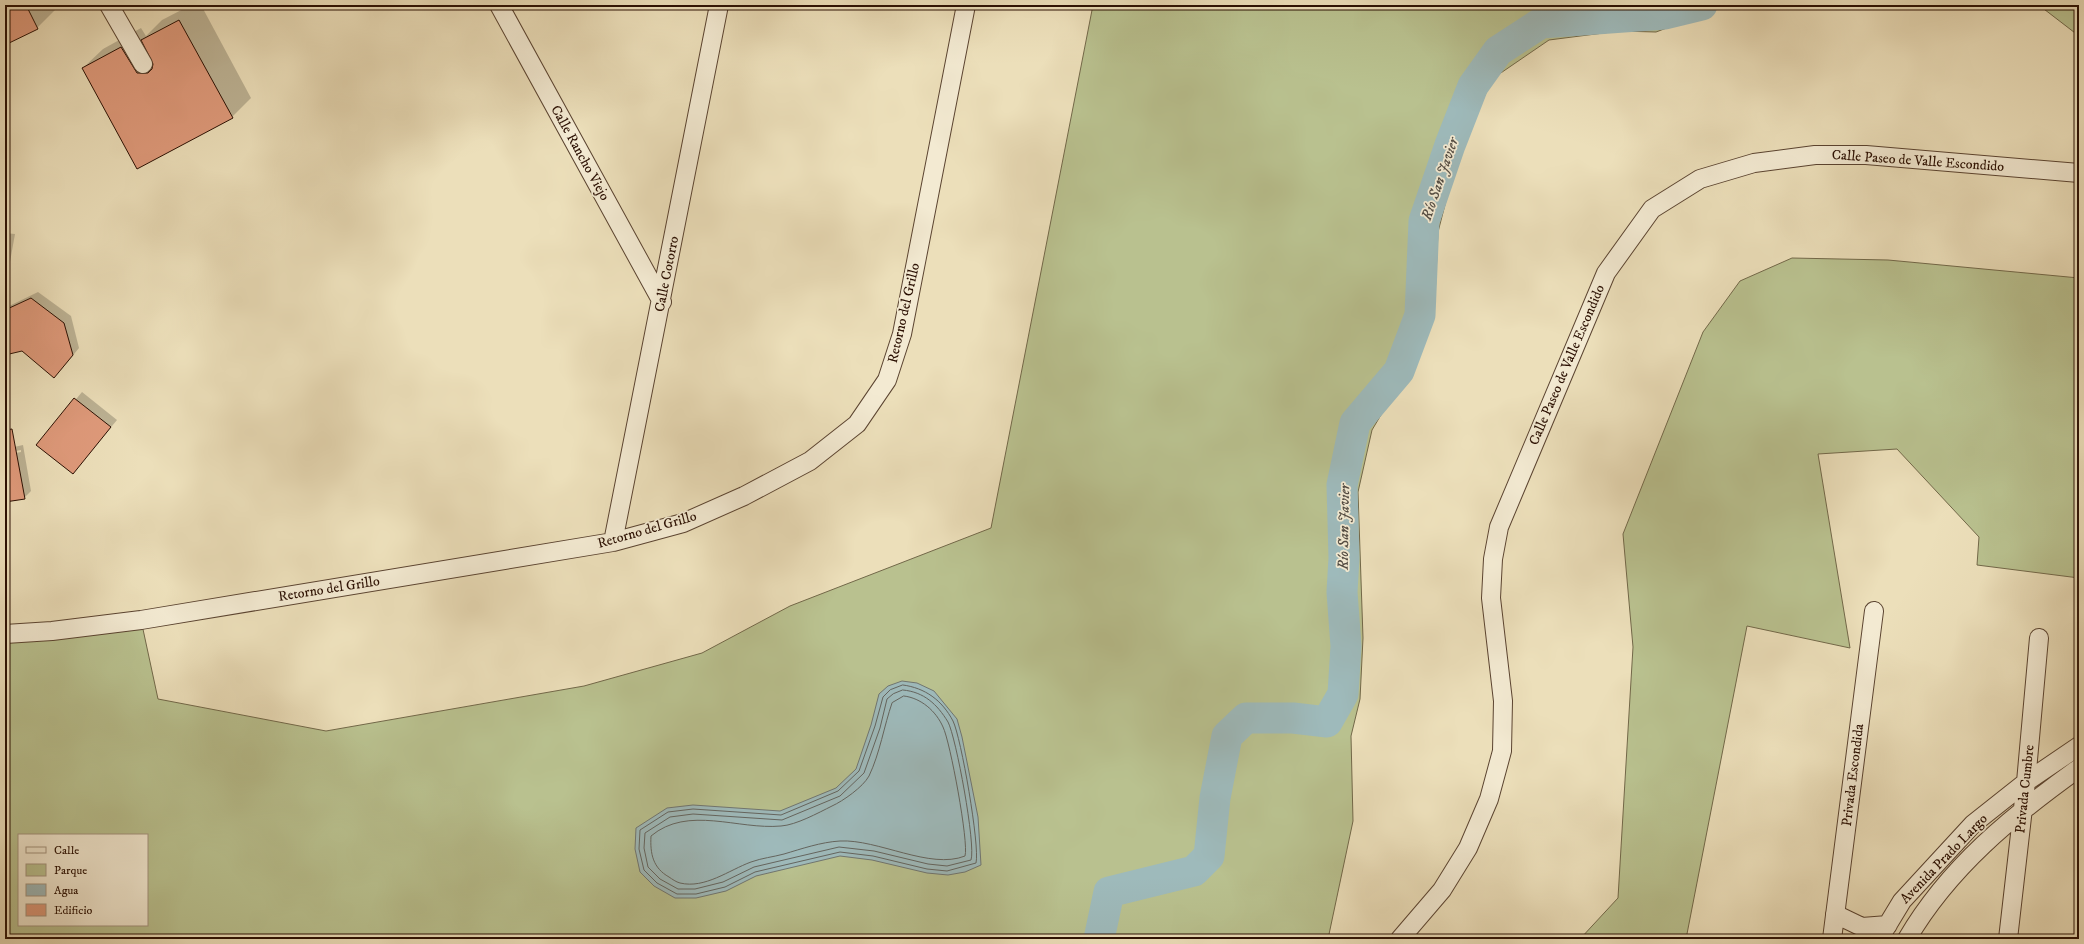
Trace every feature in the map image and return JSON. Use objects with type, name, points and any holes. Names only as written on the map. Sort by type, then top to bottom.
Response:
[{"type":"street","points":[[109,5],[143,64]]},
{"type":"street","name":"Calle Rancho Viejo","points":[[499,5],[662,302]]},
{"type":"street","name":"Calle Cotorro","points":[[613,542],[662,302],[719,5]]},
{"type":"street","name":"Retorno del Grillo","points":[[5,634],[52,631],[141,620],[613,542],[683,523],[744,496],[810,461],[857,424],[887,380],[902,334],[966,5]]},
{"type":"street","name":"Calle Paseo de Valle Escondido","points":[[1400,939],[1442,890],[1468,848],[1489,800],[1502,751],[1503,701],[1491,598],[1493,559],[1499,527],[1606,273],[1652,209],[1700,179],[1754,163],[1815,155],[1866,155],[2079,173]]},
{"type":"street","name":"Privada Escondida","points":[[1832,939],[1874,611]]},
{"type":"street","name":"Privada Cumbre","points":[[2008,939],[2026,782],[2039,638]]},
{"type":"street","name":"Avenida Prado Largo","points":[[1883,932],[1902,901],[1973,824],[2026,782],[2079,746]]},
{"type":"street","name":"Avenida Prado Largo","points":[[1907,939],[1918,920],[1950,878],[1999,829],[2023,809],[2079,768]]},
{"type":"street","points":[[1835,914],[1862,927],[1883,932]]},
{"type":"green space","points":[[1093,5],[1728,5],[1656,32],[1619,31],[1549,40],[1492,79],[1456,162],[1438,232],[1435,297],[1425,341],[1372,430],[1358,492],[1363,638],[1360,699],[1351,736],[1353,821],[1328,939],[5,939],[5,634],[141,620],[158,699],[326,731],[584,686],[702,653],[790,606],[991,528]]},
{"type":"green space","points":[[2027,5],[2079,5],[2079,36],[2040,6]]},
{"type":"green space","points":[[1792,258],[1888,260],[2079,278],[2079,578],[1977,565],[1979,537],[1897,449],[1818,454],[1850,648],[1747,626],[1686,939],[1580,939],[1618,898],[1633,647],[1623,534],[1703,332],[1740,281]]},
{"type":"water","points":[[902,681],[917,683],[934,691],[957,719],[978,817],[981,865],[965,872],[948,875],[927,873],[872,860],[840,856],[756,876],[726,891],[696,898],[675,898],[654,886],[640,872],[635,849],[636,828],[667,808],[693,805],[780,811],[836,788],[856,769],[871,725],[879,694],[888,686]]},
{"type":"building","points":[[5,5],[26,5],[38,29],[5,45]]},
{"type":"building","points":[[179,20],[233,118],[137,169],[82,68],[121,47],[137,73],[148,73],[152,69],[153,64],[141,40]]},
{"type":"building","points":[[31,298],[64,323],[73,355],[54,378],[22,351],[5,355],[5,310]]},
{"type":"building","points":[[74,398],[111,427],[73,474],[36,445]]},
{"type":"building","points":[[12,429],[25,499],[5,502],[5,430]]},
{"type":"waterway","name":"Río San Javier","points":[[1099,939],[1109,892],[1194,871],[1209,856],[1215,798],[1227,736],[1246,718],[1293,718],[1327,722],[1343,694],[1346,646],[1342,592],[1344,558],[1342,485],[1355,423],[1399,371],[1420,315],[1424,221],[1450,145],[1473,86],[1498,51],[1541,23],[1665,14],[1702,5]]}]
